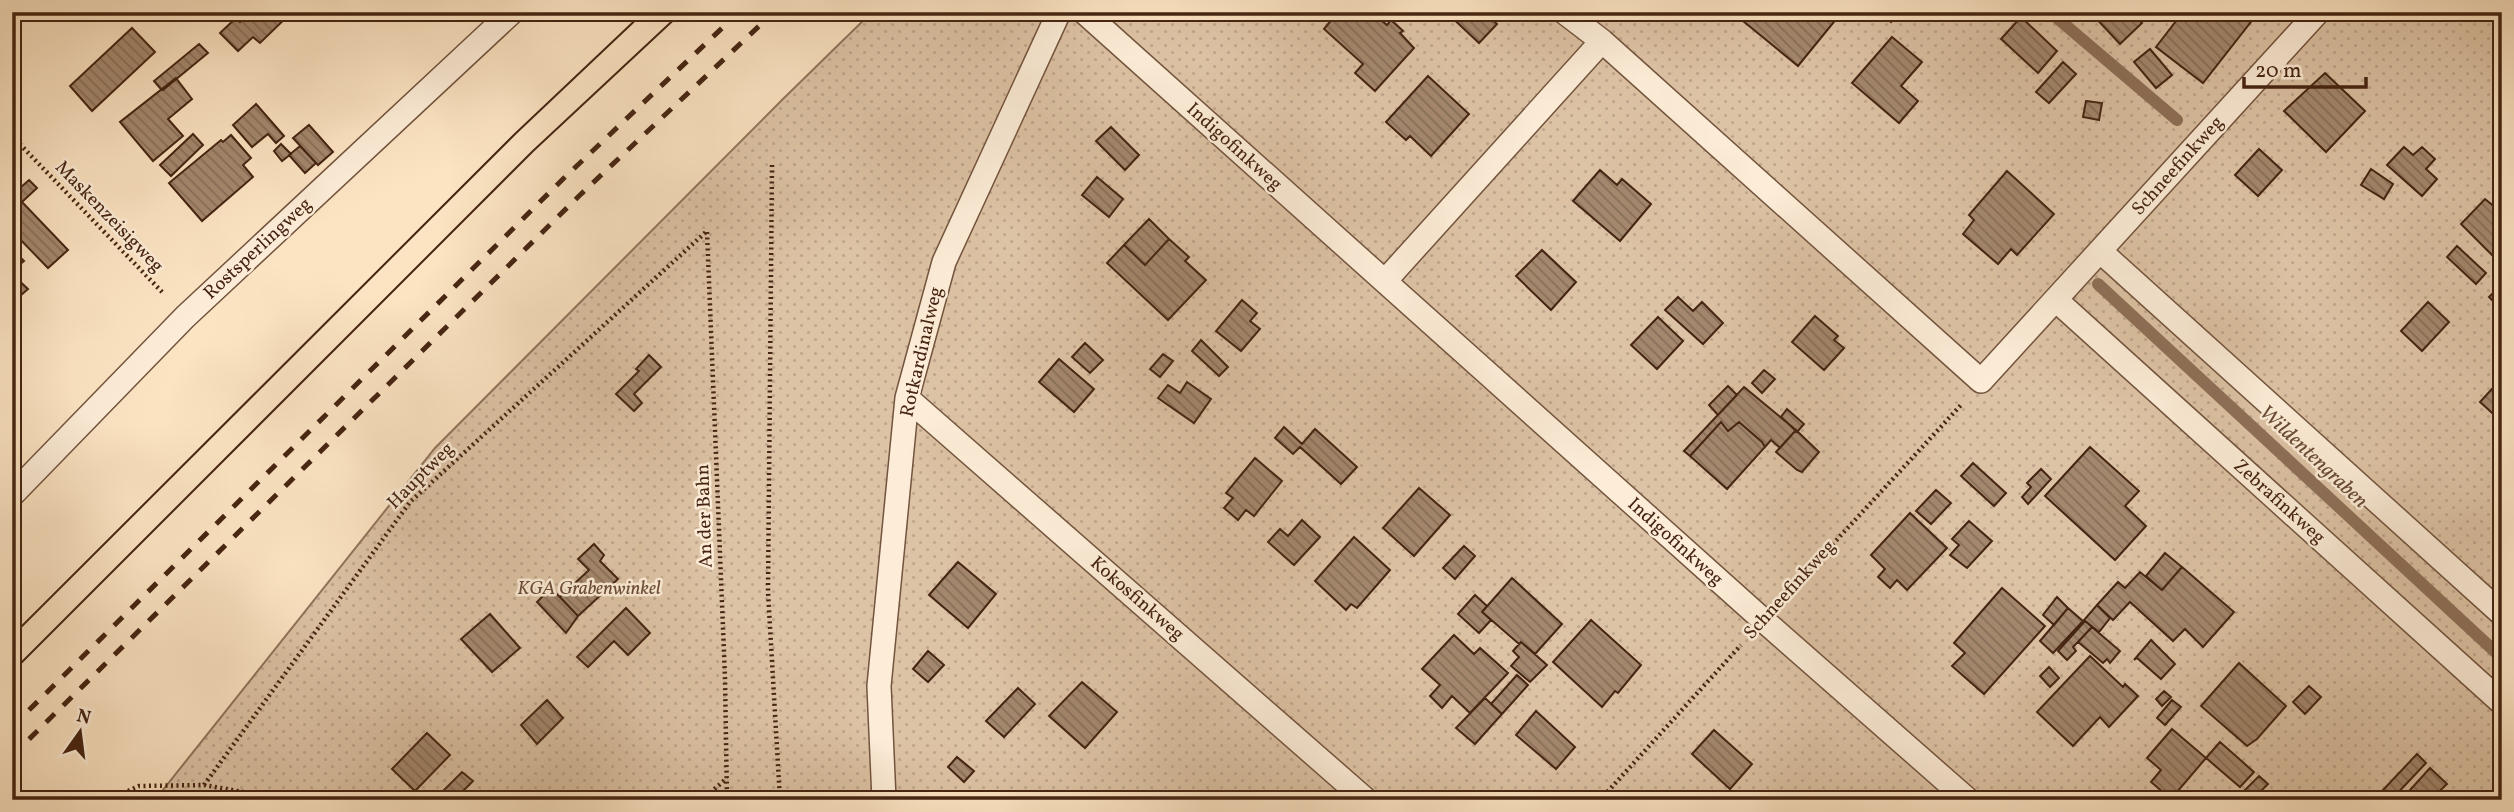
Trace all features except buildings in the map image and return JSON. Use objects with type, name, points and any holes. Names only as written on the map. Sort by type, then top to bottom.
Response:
[{"type":"lane","name":"Rostsperlingweg","points":[[12,495],[185,317],[512,12]]},
{"type":"lane","name":"Rotkardinalweg","points":[[884,800],[879,686],[907,398],[944,262],[1059,12]]},
{"type":"lane","name":"Indigofinkweg","points":[[1084,12],[1968,800]]},
{"type":"lane","points":[[1564,12],[1601,41],[1981,381]]},
{"type":"lane","name":"Schneefinkweg","points":[[1981,381],[2318,12]]},
{"type":"lane","points":[[1385,281],[1601,41]]},
{"type":"lane","points":[[2100,250],[2502,614]]},
{"type":"lane","name":"Zebrafinkweg","points":[[2056,300],[2502,703]]},
{"type":"lane","name":"Kokosfinkweg","points":[[907,398],[1366,800]]},
{"type":"path","name":"Maskenzeisigweg","points":[[12,136],[185,317]]},
{"type":"path","points":[[772,165],[768,592],[780,800]]},
{"type":"path","name":"An der Bahn","points":[[708,231],[727,800]]},
{"type":"path","name":"Hauptweg","points":[[204,785],[410,502],[708,231]]},
{"type":"path","name":"Schneefinkweg","points":[[1601,800],[1981,381]]},
{"type":"path","points":[[702,800],[727,778]]},
{"type":"path","points":[[108,800],[139,786],[204,785],[288,800]]},
{"type":"green space","name":"KGA Grabenwinkel","points":[[872,12],[2502,12],[2502,800],[155,800],[435,448]]},
{"type":"waterway","name":"Wildentengraben","points":[[2050,12],[2177,120]]},
{"type":"waterway","name":"Wildentengraben","points":[[2098,284],[2502,658]]},
{"type":"tram line","points":[[12,636],[515,134],[644,12]]},
{"type":"tram line","points":[[12,672],[533,151],[682,12]]},
{"type":"railway","points":[[12,727],[564,178],[739,12]]},
{"type":"railway","points":[[12,756],[579,196],[774,12]]}]
